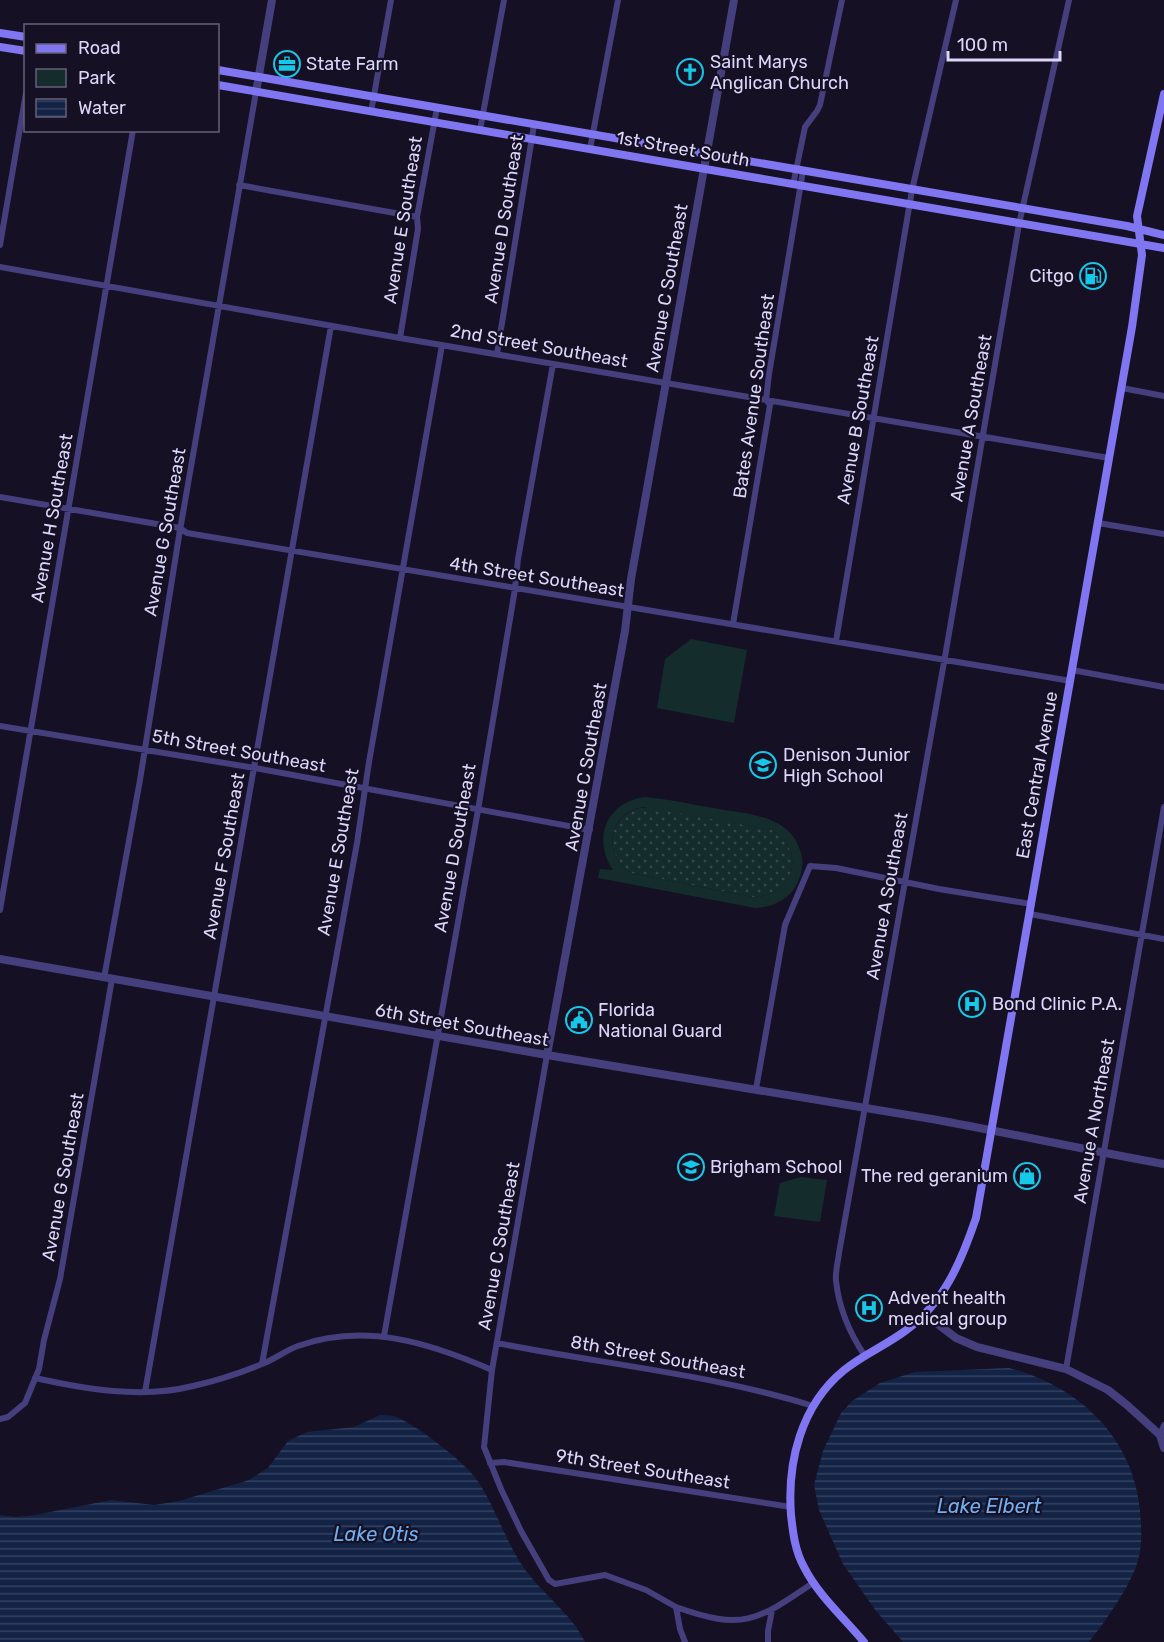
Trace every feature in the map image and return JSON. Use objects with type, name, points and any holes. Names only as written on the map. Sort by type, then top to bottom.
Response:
[{"type":"main road","points":[[0,33],[24,37]]},
{"type":"main road","points":[[0,47],[24,51]]},
{"type":"main road","name":"1st Street South","points":[[219,70],[1164,235]]},
{"type":"main road","name":"1st Street South","points":[[219,85],[1164,248]]},
{"type":"main road","name":"East Central Avenue","points":[[864,1642],[813,1583],[797,1554],[793,1536],[789,1488],[793,1461],[801,1430],[822,1392],[844,1369],[904,1332],[926,1314],[948,1286],[964,1254],[976,1218],[1122,388],[1140,276],[1142,244],[1137,216],[1164,94]]},
{"type":"street","points":[[255,92],[272,0]]},
{"type":"street","points":[[371,111],[391,0]]},
{"type":"street","points":[[480,130],[504,0]]},
{"type":"street","points":[[591,149],[618,0]]},
{"type":"street","name":"Avenue C Southeast","points":[[735,0],[705,154],[627,607],[625,631],[492,1370],[484,1447],[521,1531],[549,1580],[555,1584],[605,1575],[646,1590],[676,1607],[710,1617],[746,1620],[772,1610],[813,1583]]},
{"type":"street","name":"Bates Avenue Southeast","points":[[733,624],[770,405],[766,400],[805,127],[820,105],[842,0]]},
{"type":"street","name":"Avenue B Southeast","points":[[836,641],[912,190],[956,0]]},
{"type":"street","name":"Avenue A Southeast","points":[[864,1356],[855,1343],[847,1322],[836,1279],[1019,224],[1069,0]]},
{"type":"street","name":"Avenue G Southeast","points":[[0,1419],[8,1417],[25,1403],[39,1369],[60,1279],[180,528],[255,92]]},
{"type":"street","points":[[0,245],[24,105]]},
{"type":"street","name":"Avenue E Southeast","points":[[400,338],[418,229],[417,218],[437,108]]},
{"type":"street","name":"Avenue D Southeast","points":[[497,354],[534,125]]},
{"type":"street","name":"Avenue H Southeast","points":[[0,910],[27,731],[69,509],[133,132]]},
{"type":"street","points":[[239,185],[417,218]]},
{"type":"street","name":"2nd Street Southeast","points":[[0,267],[400,338],[1109,458]]},
{"type":"street","name":"Avenue F Southeast","points":[[145,1392],[331,326]]},
{"type":"street","name":"Avenue E Southeast","points":[[262,1364],[366,789],[442,345]]},
{"type":"street","name":"Avenue D Southeast","points":[[384,1336],[478,810],[518,559],[553,364]]},
{"type":"street","points":[[1122,388],[1164,396]]},
{"type":"street","name":"4th Street Southeast","points":[[0,497],[180,528],[186,533],[1071,681]]},
{"type":"street","points":[[1098,523],[1164,534]]},
{"type":"street","points":[[1072,670],[1164,687]]},
{"type":"street","name":"5th Street Southeast","points":[[0,726],[255,768],[590,830]]},
{"type":"street","name":"Avenue A Northeast","points":[[1066,1370],[1164,807]]},
{"type":"street","points":[[756,1089],[786,919],[810,866],[836,868],[905,883],[1031,904]]},
{"type":"street","points":[[1030,914],[1164,939]]},
{"type":"street","name":"6th Street Southeast","points":[[0,959],[325,1017],[991,1129],[1002,1134],[1164,1164]]},
{"type":"street","points":[[926,1314],[956,1338],[977,1347],[1066,1370],[1092,1381],[1118,1397],[1162,1442]]},
{"type":"street","points":[[34,1378],[106,1390],[145,1392],[191,1387],[262,1364],[298,1346],[326,1339],[360,1335],[384,1336],[432,1346],[492,1370]]},
{"type":"street","name":"8th Street Southeast","points":[[497,1343],[726,1383],[813,1406]]},
{"type":"street","points":[[1162,1442],[1164,1425]]},
{"type":"street","name":"9th Street Southeast","points":[[490,1462],[504,1462],[790,1507]]},
{"type":"street","points":[[676,1607],[685,1642]]},
{"type":"street","points":[[768,1642],[772,1610]]},
{"type":"green space","points":[[691,639],[747,650],[734,723],[657,708],[665,659]]},
{"type":"green space","points":[[645,797],[671,800],[752,815],[777,823],[788,830],[796,840],[801,853],[802,868],[794,890],[780,902],[755,908],[598,878],[600,869],[613,870],[604,846],[606,824],[612,814],[632,800]],"holes":[[[644,807],[772,830],[783,839],[790,850],[791,872],[786,882],[778,890],[767,895],[753,897],[630,873],[615,855],[613,844],[616,825],[623,816],[632,810]]]},
{"type":"green space","points":[[651,807],[772,830],[783,839],[790,850],[791,872],[786,882],[778,890],[767,895],[753,897],[630,873],[620,863],[615,853],[612,842],[614,831],[626,814],[637,809]]},
{"type":"green space","points":[[801,1177],[827,1180],[820,1222],[774,1216],[780,1183]]},
{"type":"water","name":"Lake Elbert","points":[[1009,1368],[1057,1387],[1078,1401],[1113,1437],[1126,1459],[1135,1483],[1140,1510],[1141,1547],[1135,1570],[1103,1624],[1089,1642],[903,1642],[876,1611],[843,1564],[819,1510],[814,1485],[823,1451],[841,1413],[852,1401],[880,1383],[915,1372]]},
{"type":"water","name":"Lake Otis","points":[[380,1415],[394,1416],[414,1426],[471,1472],[483,1490],[522,1565],[563,1611],[585,1642],[0,1642],[0,1515],[17,1517],[35,1515],[111,1500],[154,1505],[179,1501],[249,1480],[268,1468],[288,1441],[307,1432],[354,1427]]},
{"type":"place","name":"State Farm","points":[[287,64]]},
{"type":"place","name":"Saint Marys Anglican Church","points":[[690,72]]},
{"type":"place","name":"Citgo","points":[[1093,276]]},
{"type":"place","name":"Denison Junior High School","points":[[763,765]]},
{"type":"place","name":"Bond Clinic P.A.","points":[[972,1004]]},
{"type":"place","name":"Florida National Guard","points":[[579,1020]]},
{"type":"place","name":"Brigham School","points":[[691,1167]]},
{"type":"place","name":"The red geranium","points":[[1027,1176]]},
{"type":"place","name":"Advent health medical group","points":[[869,1308]]}]
